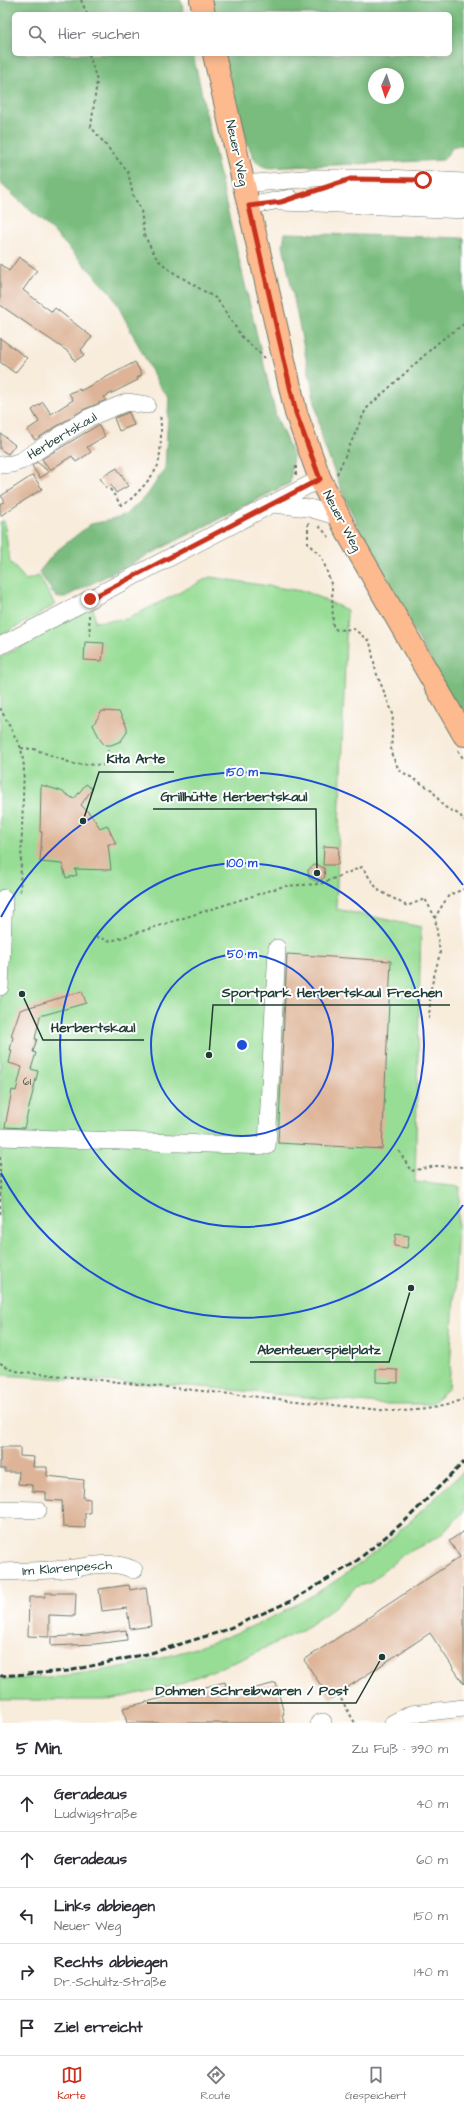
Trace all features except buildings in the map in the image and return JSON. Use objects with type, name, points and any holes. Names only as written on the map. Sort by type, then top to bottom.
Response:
[{"type":"main road","points":[[201,0],[204,12]]},
{"type":"main road","name":"Neuer Weg","points":[[214,56],[296,413],[320,479],[464,735]]},
{"type":"street","points":[[244,184],[315,178],[349,185],[464,197]]},
{"type":"street","points":[[249,206],[281,202],[349,185],[464,182]]},
{"type":"street","points":[[306,203],[324,197],[349,185],[464,189]]},
{"type":"street","points":[[324,197],[464,204]]},
{"type":"street","points":[[281,202],[464,210]]},
{"type":"street","name":"Herbertskaul","points":[[0,465],[12,464],[20,461],[88,418],[127,402],[154,410]]},
{"type":"street","points":[[0,646],[320,479]]},
{"type":"street","points":[[273,504],[309,508],[340,517]]},
{"type":"street","points":[[0,987],[12,896]]},
{"type":"street","points":[[0,1137],[267,1146],[277,948]]},
{"type":"street","points":[[0,1509],[38,1510]]},
{"type":"street","name":"Im Klarenpesch","points":[[0,1572],[66,1569],[112,1563],[124,1565],[134,1570]]},
{"type":"street","points":[[393,1723],[411,1714],[464,1708]]},
{"type":"path","points":[[81,0],[86,12]]},
{"type":"path","points":[[90,56],[97,81],[91,127],[128,172],[133,195],[141,210],[144,235],[157,259],[171,271],[218,299],[242,337],[266,358]]},
{"type":"path","points":[[320,479],[336,475],[366,409],[440,341],[464,324]]},
{"type":"path","points":[[110,489],[121,505],[124,505],[130,502],[158,466],[154,410]]},
{"type":"path","points":[[310,519],[307,524],[308,544],[322,557],[332,587],[333,627],[337,630],[354,629],[370,642],[376,672],[393,714],[391,753],[399,770],[432,790],[444,806],[460,815],[464,821]]},
{"type":"path","points":[[84,602],[89,616],[90,637]]},
{"type":"path","points":[[0,708],[21,748],[24,766],[12,896]]},
{"type":"path","points":[[21,748],[34,749],[74,764],[106,765],[108,750]]},
{"type":"path","points":[[96,937],[111,941],[284,886],[320,884],[362,866],[378,890],[407,906],[425,899],[435,917],[440,953],[430,988],[429,1019]]},
{"type":"path","points":[[435,917],[449,895],[464,889]]},
{"type":"path","points":[[399,1151],[411,1171],[436,1166],[464,1167]]},
{"type":"path","points":[[0,1157],[0,1216]]},
{"type":"path","points":[[0,1363],[15,1371],[390,1411],[420,1411],[447,1406],[464,1399]]},
{"type":"path","points":[[341,1700],[355,1723]]},
{"type":"green space","points":[[0,0],[181,0],[184,12],[12,12],[12,56],[193,56],[227,208],[276,416],[293,456],[290,483],[65,597],[56,597],[39,572],[55,552],[91,524],[116,519],[126,515],[148,494],[165,468],[169,397],[159,385],[112,294],[52,230],[0,183]]},
{"type":"green space","points":[[211,0],[464,0],[464,146],[454,146],[443,160],[266,168],[256,162],[248,145],[224,56],[452,56],[452,12],[214,12]]},
{"type":"green space","points":[[285,233],[464,238],[464,720],[374,560],[343,494],[323,442],[283,245]]},
{"type":"green space","points":[[4,521],[10,562],[26,580],[39,576],[55,605],[0,636],[0,522]]},
{"type":"green space","points":[[210,577],[307,592],[347,610],[336,909],[421,927],[415,1182],[460,1187],[449,1388],[431,1404],[378,1404],[202,1387],[0,1375],[0,658],[93,606],[95,622],[127,619]]},
{"type":"green space","points":[[464,1471],[464,1511],[440,1536],[403,1555],[369,1583],[356,1587],[334,1608],[302,1630],[242,1659],[176,1685],[109,1700],[0,1700],[0,1679],[46,1677],[93,1672],[138,1663],[183,1652],[227,1637],[270,1618],[311,1596],[365,1560],[408,1523]]},
{"type":"railway","points":[[0,1676],[68,1671],[151,1653],[223,1631],[293,1600],[354,1563],[406,1520],[464,1462]]},
{"type":"place","name":"Kita Arte","points":[[83,821]]},
{"type":"place","name":"Grillhütte Herbertskaul","points":[[317,873]]},
{"type":"place","name":"Herbertskaul","points":[[22,994]]},
{"type":"place","name":"Sportpark Herbertskaul Frechen","points":[[209,1055]]},
{"type":"place","name":"Abenteuerspielplatz","points":[[411,1288]]},
{"type":"place","name":"Dohmen Schreibwaren / Post","points":[[382,1657]]},
{"type":"route","points":[[90,599],[320,479],[296,413],[249,206],[281,202],[351,179],[387,178],[423,180]]}]
